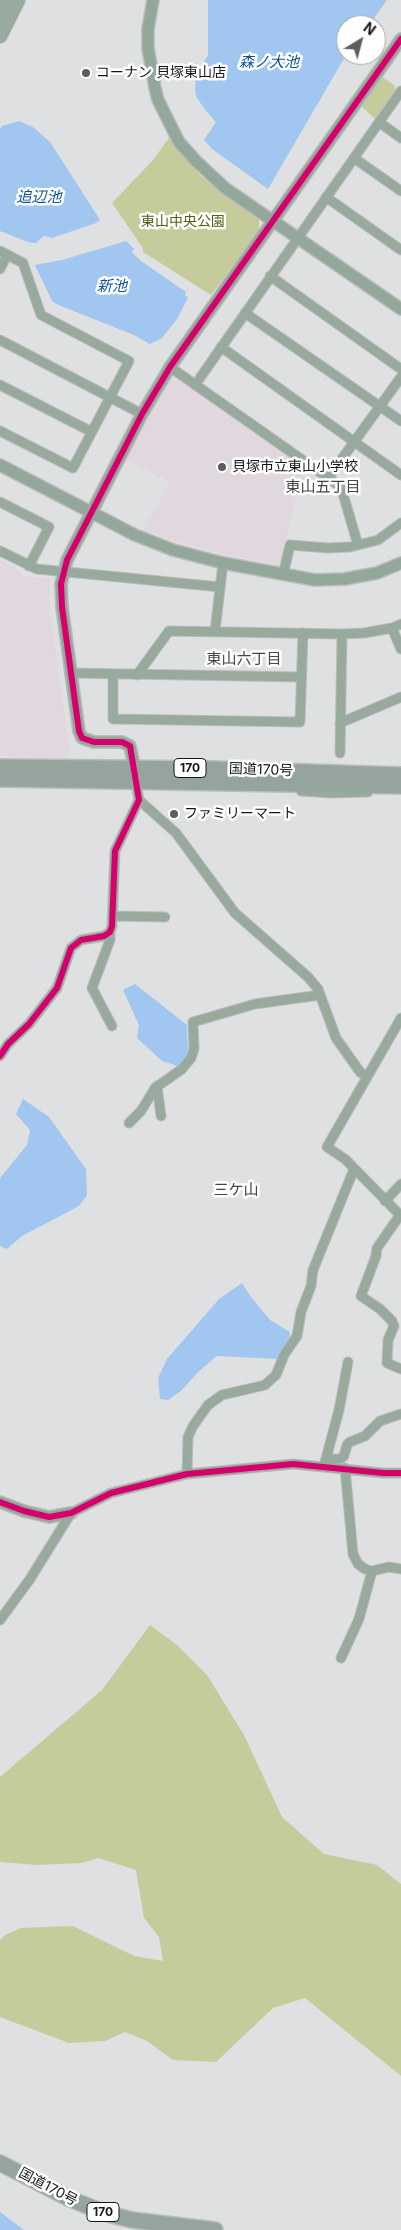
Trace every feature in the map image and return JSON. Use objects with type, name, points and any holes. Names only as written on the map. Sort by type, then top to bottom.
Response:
[{"type":"highway","name":"国道170号","points":[[0,767],[136,775],[228,783],[379,780],[401,775]]},
{"type":"highway","name":"国道170号","points":[[0,779],[136,775],[379,780],[401,786]]},
{"type":"highway","name":"国道170号","points":[[0,2163],[94,2210],[132,2220],[215,2230]]},
{"type":"main road","points":[[0,14],[7,0]]},
{"type":"main road","points":[[0,36],[18,0]]},
{"type":"street","points":[[153,0],[148,29],[151,69],[158,100],[179,142],[225,188],[401,309]]},
{"type":"street","points":[[112,1026],[92,988],[110,940],[113,916],[115,851],[139,800],[130,746],[122,742],[94,742],[82,738],[77,721],[62,607],[61,584],[63,571],[142,414],[170,367],[401,39]]},
{"type":"street","points":[[195,385],[401,90]]},
{"type":"street","points":[[378,122],[401,138]]},
{"type":"street","points":[[354,158],[401,192]]},
{"type":"street","points":[[326,197],[401,250]]},
{"type":"street","points":[[0,270],[4,253],[23,263],[41,315],[129,361],[73,468],[0,430]]},
{"type":"street","points":[[270,276],[401,369]]},
{"type":"street","points":[[244,313],[401,421]]},
{"type":"street","points":[[0,340],[142,414]]},
{"type":"street","points":[[221,347],[401,475]]},
{"type":"street","points":[[170,367],[341,487],[358,545]]},
{"type":"street","points":[[328,478],[401,377]]},
{"type":"street","points":[[0,385],[92,432]]},
{"type":"street","points":[[0,465],[91,513],[150,541],[173,550],[223,563],[283,576],[315,580],[344,580],[378,573],[401,563]]},
{"type":"street","points":[[0,502],[49,527],[29,566]]},
{"type":"street","points":[[283,576],[290,545],[328,548],[358,545],[378,540],[401,523]]},
{"type":"street","points":[[0,551],[37,569],[220,586]]},
{"type":"street","points":[[215,631],[223,563]]},
{"type":"street","points":[[137,675],[169,631],[342,634],[364,633],[392,628],[401,624]]},
{"type":"street","points":[[392,628],[401,649]]},
{"type":"street","points":[[113,674],[113,719],[300,722],[302,633]]},
{"type":"street","points":[[340,753],[342,634]]},
{"type":"street","points":[[70,673],[301,677]]},
{"type":"street","points":[[340,723],[401,697]]},
{"type":"street","points":[[228,783],[242,788],[331,793],[401,792]]},
{"type":"street","points":[[139,800],[176,833],[235,913],[308,977],[320,995],[336,1038],[360,1072],[367,1078]]},
{"type":"street","points":[[113,916],[165,917]]},
{"type":"street","points":[[0,1056],[8,1044],[29,1024],[58,988],[71,948],[81,940],[104,936],[110,932]]},
{"type":"street","points":[[129,1124],[141,1111],[157,1086],[182,1069],[191,1058],[194,1049],[193,1022],[256,1004],[320,995]]},
{"type":"street","points":[[401,1018],[327,1147],[345,1159],[400,1215],[377,1248],[376,1256],[361,1296],[380,1309],[392,1321],[394,1326],[388,1340],[387,1363],[401,1369]]},
{"type":"street","points":[[157,1086],[161,1116]]},
{"type":"street","points":[[187,1474],[188,1437],[193,1426],[208,1405],[222,1395],[265,1385],[276,1375],[284,1355],[298,1336],[301,1312],[311,1286],[313,1270],[354,1169]]},
{"type":"street","points":[[385,1200],[401,1184]]},
{"type":"street","points":[[326,1463],[348,1362]]},
{"type":"street","points":[[0,1502],[24,1511],[49,1517],[71,1513],[111,1493],[187,1474],[293,1464],[326,1463],[344,1456],[346,1445],[365,1436],[380,1421],[401,1414]]},
{"type":"street","points":[[326,1463],[345,1468],[383,1473],[401,1473]]},
{"type":"street","points":[[345,1468],[353,1554],[358,1564],[365,1569],[372,1570],[389,1567],[401,1569]]},
{"type":"street","points":[[0,1620],[30,1579],[71,1513]]},
{"type":"street","points":[[341,1658],[359,1619],[372,1570]]},
{"type":"shaded area","name":"貝塚市立東山小学校","points":[[173,375],[315,474],[294,502],[281,566],[203,549],[165,538],[144,529],[170,482],[125,460]]},
{"type":"shaded area","points":[[0,559],[15,567],[23,576],[50,578],[50,611],[70,752],[65,759],[0,756]]},
{"type":"green space","points":[[381,76],[394,85],[395,90],[375,119],[361,106]]},
{"type":"green space","name":"東山中央公園","points":[[169,138],[202,177],[259,219],[259,231],[211,295],[143,252],[143,248],[112,203],[153,160]]},
{"type":"green space","points":[[150,1625],[177,1645],[207,1675],[244,1735],[282,1817],[324,1854],[377,1865],[401,1884],[401,2076],[305,1998],[273,2008],[216,2062],[173,2060],[147,2041],[125,2032],[105,2041],[69,2043],[0,2017],[0,1940],[5,1935],[21,1928],[73,1926],[134,1956],[163,1961],[159,1937],[144,1918],[136,1870],[98,1858],[82,1863],[37,1865],[0,1862],[0,1777],[102,1690]]},
{"type":"water","name":"森ノ大池","points":[[208,0],[387,0],[376,15],[336,15],[336,65],[340,65],[268,189],[212,149],[204,140],[216,122],[197,98],[195,91],[196,76],[208,55]]},
{"type":"water","name":"追辺池","points":[[19,121],[33,127],[50,142],[100,220],[52,238],[44,236],[36,243],[28,242],[0,231],[0,129],[2,126]]},
{"type":"water","name":"新池","points":[[126,241],[134,249],[132,252],[141,261],[186,292],[185,295],[188,298],[177,319],[162,338],[150,344],[134,335],[56,304],[52,301],[35,265],[62,260]]},
{"type":"water","points":[[135,984],[187,1025],[188,1053],[181,1067],[162,1061],[137,1038],[139,1025],[123,990]]},
{"type":"water","points":[[23,1099],[49,1117],[86,1169],[87,1195],[79,1206],[22,1236],[7,1249],[0,1246],[0,1178],[27,1145],[30,1130],[16,1114]]},
{"type":"water","points":[[242,1283],[270,1320],[290,1332],[289,1345],[278,1359],[217,1356],[198,1372],[182,1390],[168,1400],[160,1399],[158,1378],[167,1359],[219,1299]]},
{"type":"water","points":[[0,2212],[24,2230],[0,2230]]},
{"type":"cycle path","points":[[0,1056],[8,1044],[29,1024],[57,988],[71,948],[81,940],[104,936],[110,932],[112,926],[115,851],[139,800],[130,746],[122,742],[94,742],[82,738],[79,731],[62,607],[61,584],[67,560],[142,414],[170,367],[401,39]]},
{"type":"cycle path","points":[[0,1502],[24,1511],[49,1517],[71,1513],[111,1493],[187,1474],[293,1464],[401,1473]]},
{"type":"place","name":"コーナン 貝塚東山店","points":[[86,73]]},
{"type":"place","name":"貝塚市立東山小学校","points":[[222,467]]},
{"type":"place","name":"ファミリーマート","points":[[174,814]]},
{"type":"district","name":"東山五丁目","points":[[323,487]]},
{"type":"district","name":"東山六丁目","points":[[244,659]]},
{"type":"district","name":"三ケ山","points":[[236,1190]]}]
